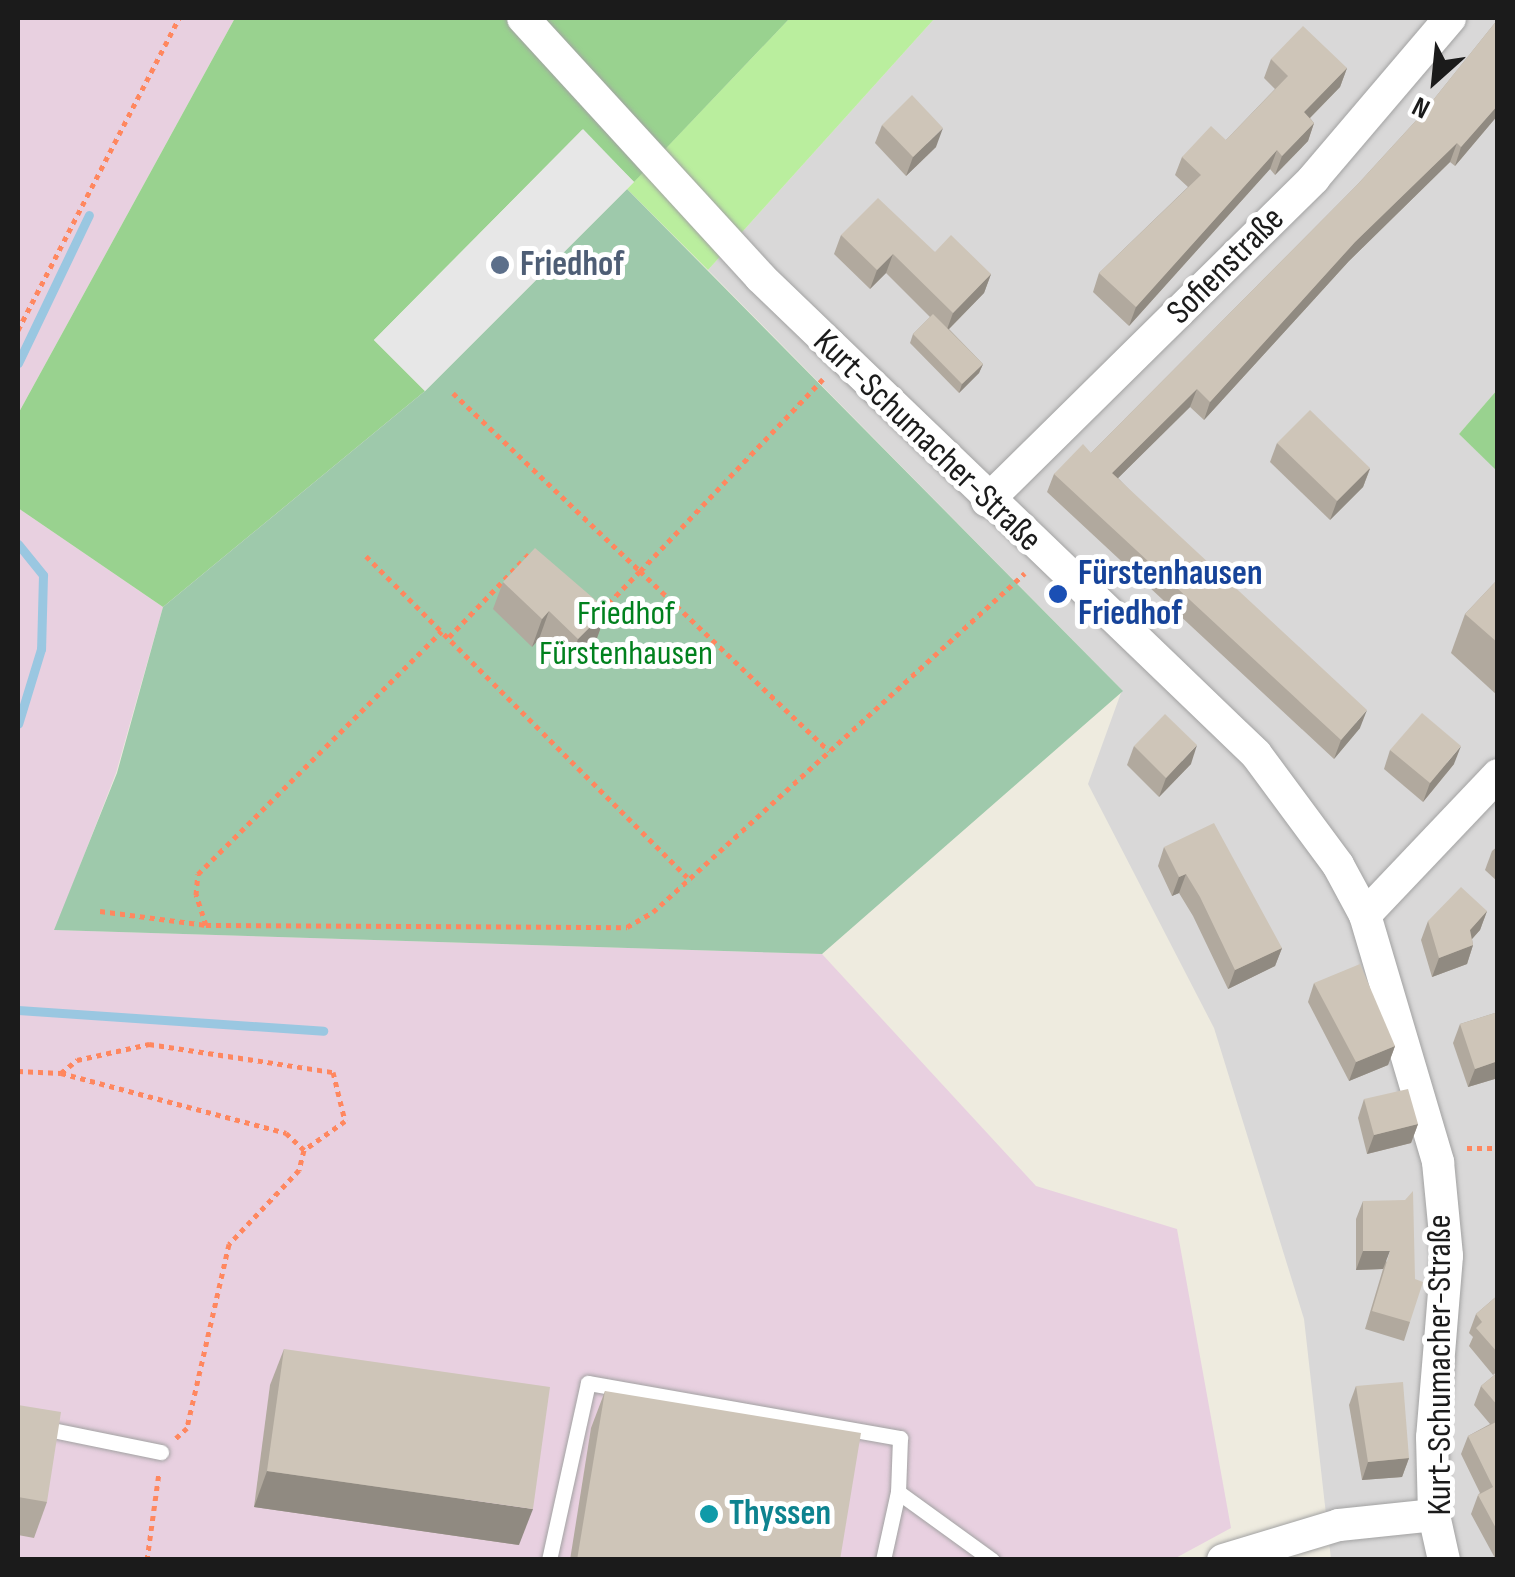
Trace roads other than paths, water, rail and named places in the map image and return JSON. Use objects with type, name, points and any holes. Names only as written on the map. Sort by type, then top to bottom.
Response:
[{"type":"street","name":"Kurt-Schumacher-Straße","points":[[523,18],[760,277],[987,501],[1256,754],[1338,865],[1365,915],[1438,1162],[1446,1256],[1432,1437],[1434,1514],[1444,1560]]},
{"type":"street","name":"Sofienstraße","points":[[987,501],[1314,178],[1450,18]]},
{"type":"street","points":[[1365,915],[1498,775]]},
{"type":"street","points":[[1223,1560],[1339,1525],[1434,1514]]},
{"type":"lane","points":[[549,1560],[588,1383],[900,1438],[898,1492],[883,1560]]},
{"type":"lane","points":[[18,1424],[162,1452]]},
{"type":"lane","points":[[898,1492],[992,1560]]},
{"type":"waterway","points":[[18,363],[89,215]]},
{"type":"waterway","points":[[18,544],[43,575],[41,649],[18,724]]},
{"type":"waterway","points":[[18,1010],[323,1031]]},
{"type":"place","name":"Friedhof","points":[[500,265]]},
{"type":"place","name":"Fürstenhausen Friedhof","points":[[1058,594]]},
{"type":"place","name":"Thyssen","points":[[709,1514]]},
{"type":"park label","name":"Friedhof Fürstenhausen","points":[[626,634]]}]
